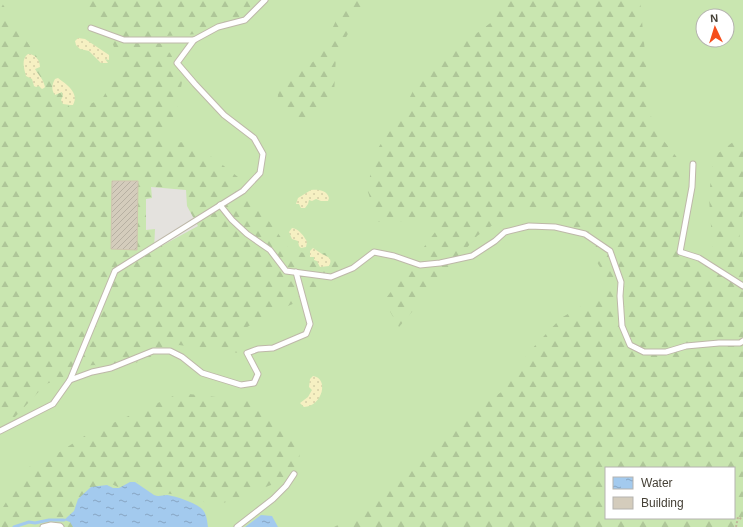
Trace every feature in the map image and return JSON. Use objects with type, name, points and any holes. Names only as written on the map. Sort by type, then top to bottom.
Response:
[{"type":"lane","points":[[0,431],[53,404],[70,380],[115,271],[243,191],[260,173],[264,154],[254,138],[224,115],[177,63],[194,40],[218,27],[245,20],[266,0]]},
{"type":"lane","points":[[91,28],[124,40],[194,40]]},
{"type":"lane","points":[[693,164],[692,187],[680,252],[698,258],[743,286]]},
{"type":"lane","points":[[220,205],[232,220],[247,234],[270,250],[286,270],[331,277],[353,268],[374,252],[394,256],[420,265],[440,263],[472,256],[505,232],[529,226],[555,227],[585,234],[610,251],[621,282],[620,296],[622,326],[630,345],[644,352],[666,352],[686,346],[740,343],[743,341]]},
{"type":"lane","points":[[70,380],[92,372],[118,366],[153,351],[170,351],[182,357],[202,373],[241,385],[254,383],[258,374],[247,353],[258,349],[273,348],[306,334],[310,324],[296,272]]},
{"type":"lane","points":[[237,527],[273,499],[286,486],[294,474]]},
{"type":"lane","points":[[43,527],[51,525],[61,527]]},
{"type":"path","points":[[736,527],[738,517],[743,520]]},
{"type":"green space","points":[[0,0],[743,0],[743,485],[735,467],[605,467],[605,519],[624,527],[0,527]]},
{"type":"green space","points":[[0,0],[72,111],[102,99],[121,67],[105,22],[72,0],[253,0],[244,24],[198,34],[166,36],[157,40],[170,53],[183,77],[176,114],[160,131],[163,143],[187,142],[215,159],[238,177],[290,250],[314,255],[340,250],[340,277],[320,292],[272,313],[242,330],[239,353],[179,345],[109,374],[95,365],[80,366],[69,376],[46,384],[14,418],[0,422]]},
{"type":"green space","points":[[346,0],[367,0],[336,55],[334,95],[305,129],[292,119],[277,103],[279,87],[318,58]]},
{"type":"green space","points":[[505,0],[640,0],[652,126],[679,160],[682,185],[678,226],[686,254],[703,265],[713,254],[709,198],[713,157],[733,142],[743,141],[743,211],[739,240],[743,256],[743,527],[334,527],[359,514],[387,493],[409,463],[436,439],[504,390],[528,353],[561,318],[607,291],[605,275],[586,245],[554,210],[543,206],[510,213],[477,236],[399,327],[384,301],[444,220],[378,222],[367,189],[376,151],[402,113],[421,75],[493,21]]},
{"type":"green space","points":[[180,393],[260,402],[301,443],[298,468],[271,485],[210,508],[200,498],[149,491],[132,477],[126,485],[118,487],[107,482],[91,491],[85,527],[62,527],[62,518],[21,523],[13,527],[0,527],[0,512],[27,468],[58,453],[86,435]]},
{"type":"sand","points":[[78,38],[85,39],[109,55],[109,60],[105,59],[108,63],[101,63],[89,51],[80,49],[76,45],[75,41]]},
{"type":"sand","points":[[28,54],[35,56],[39,62],[40,67],[35,69],[44,84],[45,87],[42,89],[39,86],[34,86],[32,79],[26,76],[24,58]]},
{"type":"sand","points":[[58,78],[71,89],[75,97],[73,105],[63,104],[61,100],[63,96],[62,92],[55,95],[52,87],[55,79]]},
{"type":"sand","points":[[311,190],[319,190],[326,193],[329,198],[328,201],[316,199],[312,201],[309,200],[305,208],[301,208],[299,204],[296,204],[298,198]]},
{"type":"sand","points":[[292,228],[297,229],[303,235],[307,242],[306,247],[301,248],[298,241],[292,239],[289,232]]},
{"type":"sand","points":[[313,248],[330,259],[329,266],[320,267],[317,261],[314,260],[314,257],[310,257],[310,251]]},
{"type":"sand","points":[[313,376],[318,378],[321,382],[322,392],[316,402],[304,407],[300,403],[308,397],[312,390],[309,387],[310,379]]},
{"type":"shaded area","points":[[151,187],[186,190],[187,206],[198,226],[154,250],[155,229],[146,230],[146,199],[152,198]]},
{"type":"water","points":[[130,482],[135,482],[154,495],[167,495],[195,504],[205,513],[208,527],[73,527],[70,522],[64,520],[74,511],[78,499],[91,487],[107,485],[113,488],[119,488]]},
{"type":"water","points":[[261,515],[272,516],[278,527],[245,527]]},
{"type":"building","points":[[112,181],[138,181],[137,250],[111,249]]},
{"type":"waterway","points":[[14,527],[29,522],[35,523],[49,520],[64,520]]}]
